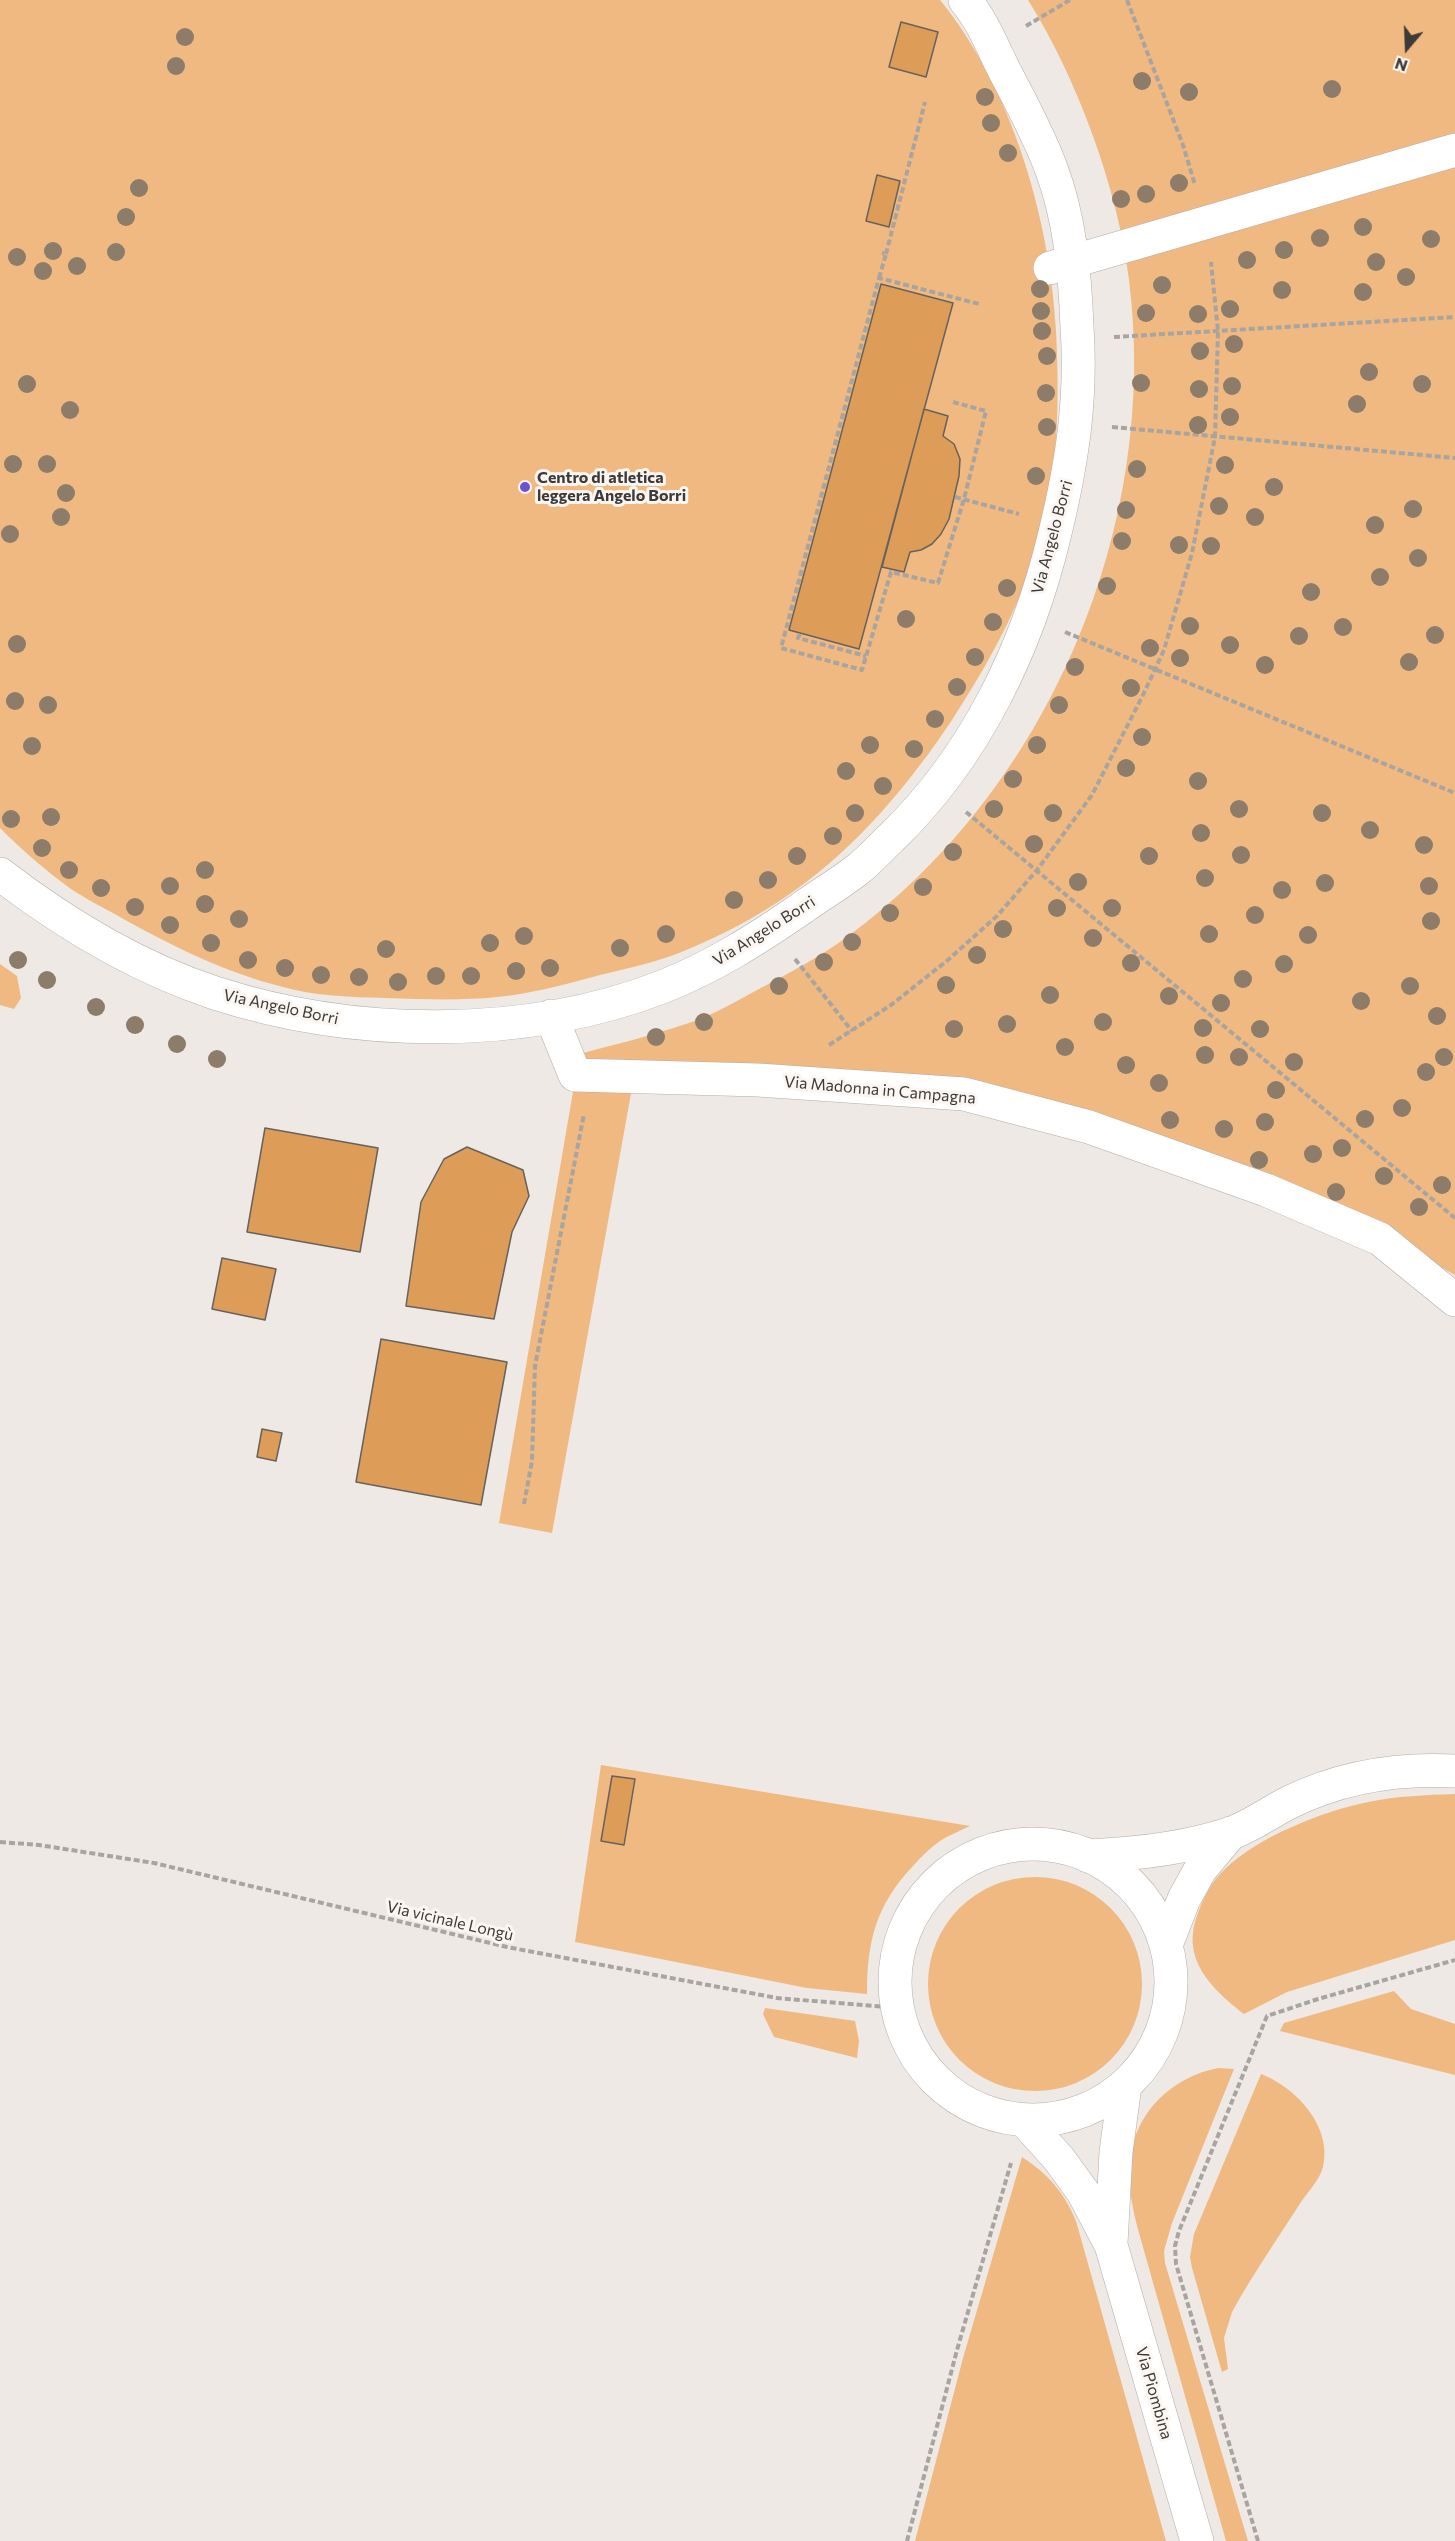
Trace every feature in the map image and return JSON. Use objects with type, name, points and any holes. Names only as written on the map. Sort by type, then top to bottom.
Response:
[{"type":"street","name":"Via Angelo Borri","points":[[0,874],[70,924],[124,954],[184,981],[248,1002],[321,1017],[416,1027],[499,1023],[550,1016],[657,989],[733,954],[859,868],[920,810],[959,758],[997,696],[1047,568],[1067,483],[1077,423],[1080,366],[1078,339],[1062,265],[1052,170],[975,12],[964,0]]},
{"type":"street","points":[[1062,265],[1455,150]]},
{"type":"street","name":"Via Madonna in Campagna","points":[[550,1016],[575,1075],[758,1080],[964,1095],[1078,1124],[1266,1190],[1380,1239],[1455,1300]]},
{"type":"street","points":[[1088,1856],[1154,1851],[1231,1833],[1293,1800],[1355,1779],[1398,1772],[1455,1771]]},
{"type":"street","points":[[1166,1945],[1184,1899],[1200,1870],[1231,1833]]},
{"type":"street","points":[[1030,1844],[1060,1847],[1088,1856],[1115,1871],[1137,1892],[1155,1917],[1166,1945],[1171,1972],[1170,2005],[1160,2037],[1143,2066],[1125,2085],[1095,2106],[1060,2117],[1024,2120],[988,2113],[956,2096],[929,2072],[909,2042],[898,2008],[895,1979],[899,1949],[909,1920],[925,1896],[947,1875],[972,1858],[1000,1848],[1030,1844]]},
{"type":"street","name":"Via Piombina","points":[[1111,2245],[1116,2152],[1125,2085]]},
{"type":"street","name":"Via Piombina","points":[[1024,2120],[1059,2159],[1083,2192],[1111,2245],[1197,2541]]},
{"type":"path","points":[[992,46],[1070,0]]},
{"type":"path","points":[[826,1046],[852,1031],[948,960],[997,916],[1037,870],[1092,795],[1155,670],[1164,650],[1192,553],[1215,437],[1218,331],[1206,223],[1183,146],[1127,0]]},
{"type":"path","points":[[925,102],[781,648],[862,670],[891,572],[938,583],[964,499],[986,411],[953,402]]},
{"type":"path","points":[[879,278],[978,304]]},
{"type":"path","points":[[937,299],[939,293]]},
{"type":"path","points":[[1078,339],[1455,317]]},
{"type":"path","points":[[1077,423],[1455,458]]},
{"type":"path","points":[[956,497],[1058,523]]},
{"type":"path","points":[[1029,618],[1455,793]]},
{"type":"path","points":[[800,633],[798,638],[843,648],[866,656]]},
{"type":"path","points":[[936,788],[1455,1218]]},
{"type":"path","points":[[773,928],[852,1031]]},
{"type":"path","points":[[524,1504],[532,1461],[535,1366],[592,1075]]},
{"type":"path","name":"Via vicinale Longù","points":[[0,1842],[39,1845],[154,1863],[507,1947],[777,1998],[898,2008]]},
{"type":"path","points":[[1258,2541],[1176,2264],[1175,2246],[1179,2231],[1268,2016],[1318,1999],[1455,1960]]},
{"type":"path","points":[[907,2541],[966,2319],[1024,2120]]},
{"type":"shaded area","name":"Centro di atletica leggera Angelo Borri","points":[[0,0],[940,0],[988,73],[1023,156],[1036,200],[1052,288],[1056,331],[1058,401],[1055,448],[1050,494],[1038,544],[1030,571],[1008,623],[981,672],[936,744],[881,813],[817,874],[767,909],[709,940],[679,953],[634,967],[532,992],[483,998],[359,997],[295,990],[261,981],[219,966],[140,928],[71,889],[34,860],[0,828]]},
{"type":"shaded area","points":[[1028,0],[1455,0],[1455,1275],[1421,1256],[1089,1127],[568,1057],[701,1019],[793,971],[847,937],[918,877],[980,807],[1033,730],[1075,646],[1106,558],[1126,466],[1134,373],[1129,280],[1124,245],[1093,135],[1063,64]]},
{"type":"shaded area","points":[[0,964],[17,976],[21,998],[14,1009],[0,1005]]},
{"type":"shaded area","points":[[574,1086],[632,1088],[552,1533],[499,1523]]},
{"type":"shaded area","points":[[601,1765],[970,1826],[943,1839],[929,1850],[890,1895],[876,1925],[872,1940],[867,1994],[807,1988],[575,1942]],"holes":[[[612,1776],[635,1779],[623,1845],[601,1841]]]},
{"type":"shaded area","points":[[1455,1794],[1455,1940],[1287,1992],[1244,2014],[1211,1984],[1202,1972],[1193,1946],[1193,1932],[1199,1909],[1216,1879],[1239,1857],[1292,1827],[1350,1806],[1401,1797]]},
{"type":"shaded area","points":[[1035,1877],[1056,1879],[1076,1885],[1111,1908],[1134,1943],[1140,1963],[1142,1984],[1140,2005],[1134,2025],[1111,2060],[1076,2083],[1056,2089],[1035,2091],[1014,2089],[994,2083],[959,2060],[936,2025],[930,2005],[928,1984],[930,1963],[936,1943],[959,1908],[994,1885],[1014,1879]]},
{"type":"shaded area","points":[[1394,1991],[1411,2009],[1455,2024],[1455,2075],[1280,2031],[1284,2023]]},
{"type":"shaded area","points":[[765,2008],[855,2021],[859,2041],[857,2058],[774,2037],[763,2014]]},
{"type":"shaded area","points":[[1218,2068],[1234,2069],[1172,2223],[1164,2251],[1165,2263],[1248,2541],[1226,2541],[1139,2233],[1129,2178],[1133,2143],[1148,2112],[1171,2088],[1186,2079]]},
{"type":"shaded area","points":[[1261,2074],[1286,2088],[1308,2110],[1317,2123],[1325,2152],[1323,2167],[1317,2181],[1301,2202],[1232,2312],[1224,2338],[1228,2369],[1222,2372],[1190,2257],[1194,2234]]},
{"type":"shaded area","points":[[1022,2157],[1054,2184],[1076,2221],[1166,2541],[915,2541],[963,2358]]},
{"type":"building","points":[[901,22],[938,32],[926,77],[889,67]]},
{"type":"building","points":[[877,175],[900,181],[889,227],[866,221]]},
{"type":"building","points":[[881,284],[953,303],[859,649],[789,630]]},
{"type":"building","points":[[924,409],[948,416],[943,436],[954,444],[960,459],[959,476],[949,519],[941,534],[932,544],[921,550],[910,552],[904,572],[882,567]]},
{"type":"building","points":[[265,1128],[378,1148],[360,1252],[247,1232]]},
{"type":"building","points":[[467,1147],[523,1170],[529,1196],[512,1232],[494,1319],[406,1306],[421,1202],[444,1159]]},
{"type":"building","points":[[222,1258],[276,1269],[265,1320],[212,1309]]},
{"type":"building","points":[[381,1339],[507,1362],[481,1505],[356,1482]]},
{"type":"building","points":[[262,1429],[282,1433],[276,1461],[257,1457]]},
{"type":"building","points":[[612,1776],[635,1779],[624,1845],[601,1841]]},
{"type":"place","name":"Centro di atletica leggera Angelo Borri","points":[[525,487]]}]
